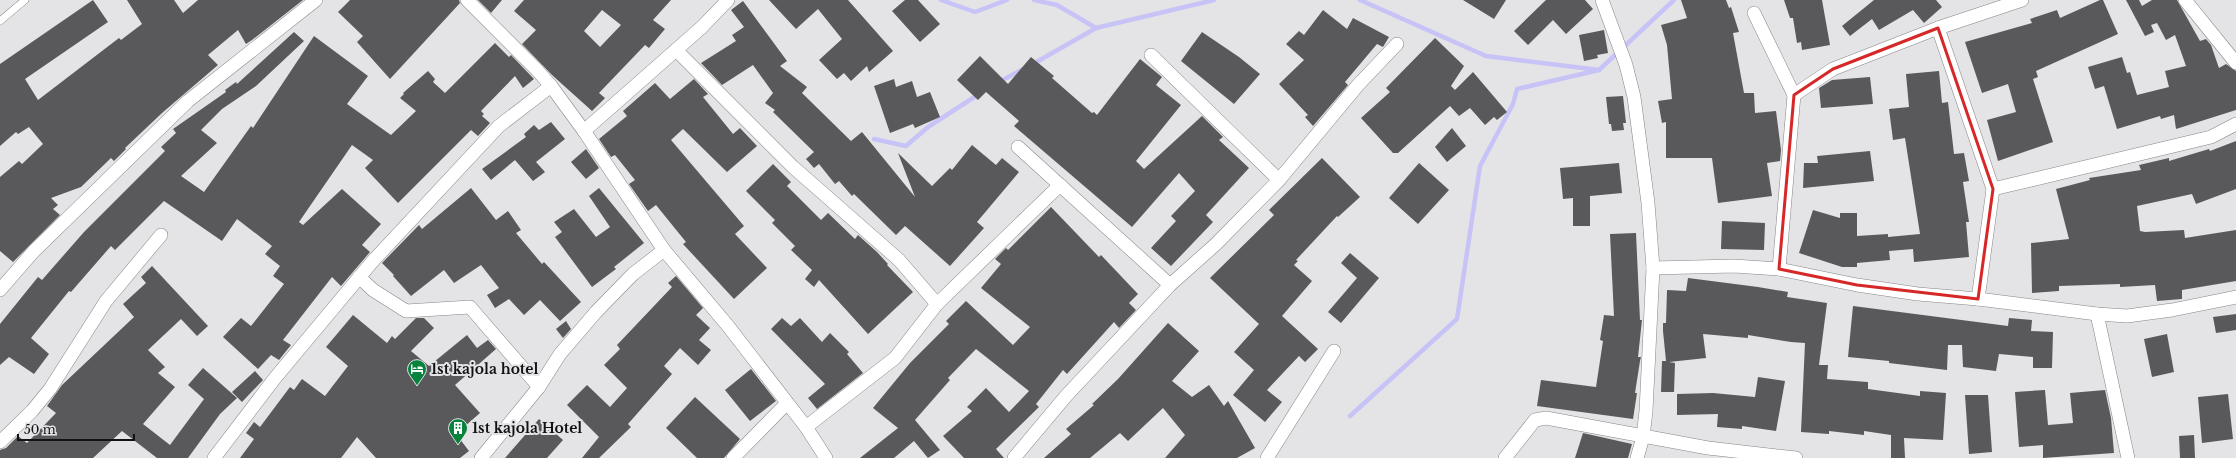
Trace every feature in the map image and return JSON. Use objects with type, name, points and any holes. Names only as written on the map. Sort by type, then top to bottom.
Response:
[{"type":"street","points":[[0,290],[33,252],[188,102],[316,0]]},
{"type":"street","points":[[467,0],[551,86],[584,131],[664,250],[728,326],[806,427],[826,458]]},
{"type":"street","points":[[584,131],[702,27],[728,0]]},
{"type":"street","points":[[1602,0],[1626,65],[1634,97],[1648,203],[1653,268],[1643,437],[1637,458]]},
{"type":"street","points":[[1794,94],[1833,69],[1938,28],[2022,0]]},
{"type":"street","points":[[2185,0],[2236,64]]},
{"type":"street","points":[[1754,13],[1794,94],[1779,269]]},
{"type":"street","points":[[1938,28],[1993,189],[1978,299]]},
{"type":"street","points":[[1022,455],[1066,396],[1170,285],[1216,244],[1279,180],[1358,85],[1397,44]]},
{"type":"street","points":[[676,50],[792,167],[899,260],[937,304]]},
{"type":"street","points":[[1151,55],[1279,180]]},
{"type":"street","points":[[214,458],[275,378],[360,277],[499,126],[551,86]]},
{"type":"street","points":[[1993,189],[2211,136],[2236,124]]},
{"type":"street","points":[[1018,147],[1170,285]]},
{"type":"street","points":[[806,427],[895,358],[937,304],[1060,186]]},
{"type":"street","points":[[0,442],[32,411],[50,389],[106,301],[162,235]]},
{"type":"street","points":[[481,458],[539,387],[560,354],[596,312],[633,274],[664,250]]},
{"type":"street","points":[[1653,268],[1734,266],[1779,269],[1857,285],[1918,294],[1978,299],[2097,314],[2127,316],[2172,310],[2236,297]]},
{"type":"street","points":[[360,277],[373,290],[406,311],[470,306],[539,387]]},
{"type":"street","points":[[2097,314],[2128,458]]},
{"type":"street","points":[[1267,458],[1334,351]]},
{"type":"street","points":[[733,458],[787,403]]},
{"type":"street","points":[[1505,458],[1535,420],[1546,418],[1708,448],[1796,458]]},
{"type":"lane","points":[[0,21],[25,0]]},
{"type":"highlighted area","points":[[1938,28],[1993,189],[1978,299],[1857,285],[1779,269],[1794,95],[1833,69]]},
{"type":"building","points":[[93,0],[108,22],[25,79],[38,100],[119,38],[121,40],[142,24],[127,0],[174,0],[183,13],[198,0],[303,0],[246,44],[238,30],[208,55],[218,65],[162,113],[125,148],[126,149],[114,161],[111,158],[81,187],[51,198],[58,205],[53,209],[60,215],[13,262],[0,251],[0,177],[19,161],[22,164],[43,144],[29,127],[18,134],[16,132],[0,146],[0,64]]},
{"type":"building","points":[[350,0],[459,0],[460,3],[390,79],[357,42],[363,36],[338,12]]},
{"type":"building","points":[[478,0],[502,0],[491,13]]},
{"type":"building","points":[[524,0],[671,0],[653,20],[665,29],[649,48],[645,45],[599,93],[605,98],[592,111],[552,75],[522,44],[536,30],[514,11]],"holes":[[[602,10],[621,25],[600,47],[584,31]]]},
{"type":"building","points":[[769,0],[848,0],[893,51],[869,72],[867,66],[851,81],[844,73],[837,79],[819,60],[842,39],[818,9],[796,29]]},
{"type":"building","points":[[905,0],[918,0],[940,24],[920,42],[892,11]]},
{"type":"building","points":[[1463,0],[1506,0],[1494,19]]},
{"type":"building","points":[[1546,0],[1585,0],[1593,9],[1566,34],[1553,20],[1528,45],[1514,31]]},
{"type":"building","points":[[1681,0],[1726,0],[1729,8],[1731,7],[1739,32],[1733,33],[1744,93],[1754,93],[1755,113],[1776,111],[1781,150],[1780,161],[1767,163],[1772,196],[1718,203],[1712,158],[1666,158],[1666,122],[1662,123],[1658,101],[1672,99],[1667,45],[1661,25],[1687,18]]},
{"type":"building","points":[[1784,0],[1822,0],[1830,45],[1802,50],[1801,42],[1797,43],[1793,18],[1790,18]]},
{"type":"building","points":[[1874,0],[1936,0],[1942,7],[1924,23],[1913,10],[1879,30],[1872,19],[1850,36],[1842,26]]},
{"type":"building","points":[[2103,0],[2118,34],[2036,71],[2038,77],[2033,79],[2053,142],[1998,161],[1987,120],[2016,112],[2008,84],[1982,93],[1965,42],[2032,23],[2030,19],[2057,10],[2060,18]]},
{"type":"building","points":[[2126,0],[2139,0],[2142,6],[2152,0],[2177,0],[2200,41],[2206,39],[2211,45],[2219,68],[2226,64],[2236,71],[2236,110],[2176,129],[2174,115],[2161,119],[2160,116],[2117,129],[2104,86],[2095,89],[2088,67],[2122,57],[2127,73],[2130,72],[2137,95],[2169,87],[2165,71],[2186,66],[2175,35],[2166,40],[2157,23],[2151,25],[2154,32],[2145,36]]},
{"type":"building","points":[[743,1],[787,61],[780,66],[807,87],[802,93],[851,141],[862,132],[915,197],[898,153],[932,186],[950,168],[952,170],[972,145],[996,165],[1002,158],[1019,172],[977,222],[984,228],[950,266],[905,226],[896,235],[854,194],[852,196],[839,181],[835,184],[819,164],[814,168],[806,159],[814,152],[773,112],[775,110],[765,103],[773,93],[753,65],[722,85],[701,63],[736,41],[732,35],[744,27],[731,10]]},
{"type":"building","points":[[1323,10],[1347,29],[1353,18],[1389,37],[1383,47],[1377,44],[1345,82],[1348,85],[1313,126],[1305,117],[1308,115],[1279,84],[1304,60],[1286,44],[1299,31],[1304,35]]},
{"type":"building","points":[[1604,30],[1608,53],[1597,55],[1598,58],[1584,61],[1579,35]]},
{"type":"building","points":[[294,32],[304,41],[256,86],[222,109],[201,130],[217,143],[181,176],[204,192],[251,126],[253,128],[314,36],[368,76],[347,104],[391,135],[416,111],[400,98],[404,94],[403,93],[428,71],[435,79],[433,82],[445,93],[495,43],[509,57],[511,55],[534,79],[523,88],[515,76],[481,111],[484,114],[482,116],[490,123],[478,136],[471,130],[398,203],[365,168],[373,160],[352,145],[299,222],[303,225],[342,189],[381,224],[362,245],[370,252],[341,286],[332,277],[283,340],[291,345],[279,360],[271,355],[258,369],[223,337],[241,318],[251,326],[284,284],[273,276],[280,266],[265,254],[272,246],[237,219],[222,241],[164,201],[115,250],[111,246],[71,292],[69,291],[31,338],[49,354],[34,374],[9,357],[0,365],[0,324],[38,277],[42,280],[84,232],[165,151],[161,147],[176,133],[173,129],[226,92],[225,90],[236,82],[237,84]]},
{"type":"building","points":[[1202,32],[1239,57],[1260,74],[1234,104],[1181,61]]},
{"type":"building","points":[[1435,38],[1464,66],[1451,86],[1455,90],[1473,72],[1507,112],[1497,120],[1494,117],[1485,125],[1470,108],[1459,116],[1450,106],[1398,153],[1393,153],[1361,118],[1390,92],[1386,88]]},
{"type":"building","points":[[980,56],[1008,84],[1031,57],[1054,76],[1052,78],[1092,113],[1094,112],[1097,115],[1140,59],[1162,77],[1156,85],[1181,105],[1136,161],[1144,169],[1202,116],[1223,137],[1219,140],[1249,168],[1206,215],[1213,222],[1171,266],[1151,248],[1176,221],[1171,216],[1195,191],[1179,173],[1132,227],[1014,126],[1019,121],[986,92],[978,100],[957,80]]},
{"type":"building","points":[[1939,71],[1942,103],[1948,102],[1954,154],[1964,153],[1969,181],[1963,182],[1969,222],[1966,222],[1969,257],[1914,262],[1913,249],[1889,251],[1890,260],[1857,263],[1857,267],[1842,267],[1799,253],[1813,210],[1840,218],[1840,213],[1857,213],[1857,236],[1888,234],[1888,237],[1920,234],[1905,138],[1893,140],[1889,109],[1909,107],[1906,74]]},
{"type":"building","points":[[1870,77],[1873,104],[1821,108],[1819,88],[1832,80]]},
{"type":"building","points":[[694,79],[708,94],[703,97],[733,134],[740,128],[757,146],[727,172],[683,129],[671,140],[744,226],[735,234],[767,268],[734,299],[683,244],[686,242],[656,205],[648,211],[629,184],[635,180],[615,155],[611,157],[599,139],[627,116],[623,111],[655,83],[670,99]]},
{"type":"building","points":[[894,79],[896,87],[912,81],[917,97],[930,92],[940,117],[915,128],[913,124],[890,133],[874,86]]},
{"type":"building","points":[[1623,96],[1626,123],[1623,123],[1624,130],[1612,131],[1611,124],[1609,124],[1606,97]]},
{"type":"building","points":[[551,122],[565,139],[536,162],[545,172],[533,181],[515,160],[491,180],[482,169],[526,137],[524,134],[534,125],[539,130]]},
{"type":"building","points":[[1452,128],[1466,146],[1447,162],[1435,147]]},
{"type":"building","points":[[2236,141],[2236,189],[2196,204],[2192,194],[2137,206],[2140,231],[2184,230],[2185,238],[2236,230],[2236,281],[2182,290],[2182,299],[2157,301],[2155,285],[2120,287],[2120,284],[2059,286],[2059,291],[2032,293],[2031,243],[2069,239],[2056,189],[2090,180],[2089,178],[2141,170],[2139,165],[2169,158],[2169,161],[2209,149],[2210,151]]},
{"type":"building","points":[[586,149],[599,168],[586,179],[571,162]]},
{"type":"building","points":[[1870,151],[1874,181],[1803,188],[1804,163],[1818,163],[1817,156]]},
{"type":"building","points":[[1322,158],[1360,197],[1338,217],[1337,216],[1296,260],[1298,261],[1294,265],[1312,281],[1282,316],[1318,349],[1305,362],[1299,356],[1267,390],[1282,402],[1265,422],[1233,395],[1254,370],[1234,352],[1259,324],[1210,278],[1274,215],[1269,210]]},
{"type":"building","points":[[1419,163],[1449,190],[1418,224],[1389,198]]},
{"type":"building","points":[[1619,163],[1622,193],[1590,196],[1590,226],[1573,226],[1573,198],[1563,199],[1560,168]]},
{"type":"building","points":[[773,164],[791,182],[787,186],[821,220],[828,213],[855,239],[858,235],[877,252],[888,264],[887,265],[913,292],[868,334],[819,280],[814,287],[805,279],[812,270],[791,250],[795,246],[772,223],[775,220],[746,191]]},
{"type":"building","points":[[471,188],[496,220],[508,211],[521,230],[516,233],[542,264],[544,262],[581,302],[560,321],[540,300],[524,315],[509,299],[495,308],[487,295],[499,288],[481,265],[454,283],[444,270],[411,296],[382,263],[419,225],[422,229]]},
{"type":"building","points":[[599,188],[644,243],[614,267],[616,269],[592,287],[555,237],[562,232],[554,222],[574,209],[596,237],[610,227],[589,196]]},
{"type":"building","points":[[1051,207],[1099,257],[1101,255],[1138,294],[1129,303],[1136,310],[1119,328],[1114,322],[1067,374],[1063,370],[1036,404],[1039,407],[996,449],[1004,458],[964,458],[943,436],[972,411],[967,407],[986,388],[1009,412],[1029,391],[976,349],[948,378],[950,380],[915,420],[940,450],[928,458],[914,441],[894,458],[860,458],[898,428],[873,408],[910,363],[949,324],[946,321],[966,301],[1013,345],[1030,327],[981,288],[1001,264],[995,259],[1006,248],[1008,250]]},
{"type":"building","points":[[1722,221],[1765,223],[1764,250],[1721,249]]},
{"type":"building","points":[[1636,233],[1640,320],[1642,320],[1638,357],[1641,357],[1635,393],[1637,393],[1633,419],[1537,406],[1541,380],[1596,387],[1603,341],[1600,340],[1604,315],[1614,316],[1610,234]]},
{"type":"building","points":[[1350,253],[1379,278],[1341,323],[1328,312],[1357,278],[1341,263]]},
{"type":"building","points":[[152,266],[208,326],[197,336],[181,319],[148,350],[165,367],[158,373],[175,387],[143,424],[170,445],[204,399],[188,385],[203,368],[237,398],[220,414],[188,458],[157,458],[122,431],[93,458],[0,458],[0,450],[6,448],[18,436],[27,443],[56,413],[47,406],[62,385],[134,317],[123,304],[146,283],[141,277]]},
{"type":"building","points":[[676,276],[703,308],[696,315],[710,328],[699,340],[711,350],[698,365],[680,348],[664,366],[672,374],[628,424],[631,427],[599,458],[582,458],[599,437],[567,405],[587,385],[610,407],[627,388],[604,365],[620,349],[617,345],[672,287],[668,283]]},
{"type":"building","points":[[1688,278],[1788,292],[1787,297],[1827,303],[1819,365],[1828,365],[1827,379],[1868,382],[1868,389],[1920,396],[1920,391],[1946,393],[1943,440],[1904,438],[1905,458],[1891,458],[1891,435],[1864,431],[1864,435],[1829,431],[1829,434],[1801,432],[1805,343],[1748,335],[1748,338],[1703,334],[1706,358],[1669,362],[1675,363],[1674,392],[1661,392],[1662,361],[1666,361],[1663,323],[1666,323],[1667,290],[1686,291]]},
{"type":"building","points":[[1853,306],[2008,326],[2009,318],[2032,320],[2031,331],[2053,332],[2052,368],[2033,368],[2033,357],[1999,354],[1996,371],[1963,367],[1962,345],[1948,345],[1947,370],[1889,363],[1889,361],[1848,357]]},
{"type":"building","points":[[2236,314],[2236,330],[2216,333],[2213,317]]},
{"type":"building","points":[[353,315],[387,343],[392,336],[395,339],[416,318],[424,318],[434,328],[411,351],[429,366],[467,335],[477,348],[488,340],[496,349],[455,385],[480,413],[456,434],[469,451],[460,458],[376,458],[357,437],[341,458],[240,458],[254,439],[246,433],[254,422],[260,427],[290,387],[294,390],[302,379],[325,396],[348,366],[326,347]]},
{"type":"building","points":[[782,318],[791,326],[800,318],[822,342],[830,333],[849,352],[847,354],[863,373],[817,409],[808,398],[825,384],[771,329]]},
{"type":"building","points":[[566,321],[571,329],[563,338],[556,329]]},
{"type":"building","points":[[1168,323],[1199,351],[1172,381],[1192,397],[1209,385],[1224,406],[1228,401],[1255,448],[1237,458],[1165,458],[1185,435],[1163,408],[1128,441],[1120,433],[1090,458],[1044,458],[1071,434],[1066,429],[1094,405],[1092,404],[1118,379]]},
{"type":"building","points":[[2167,334],[2174,372],[2152,377],[2144,339]]},
{"type":"building","points":[[751,369],[776,401],[750,421],[725,390]]},
{"type":"building","points":[[255,371],[263,380],[242,402],[232,392]]},
{"type":"building","points":[[1758,377],[1785,381],[1776,431],[1742,426],[1742,429],[1717,427],[1718,414],[1677,415],[1677,394],[1713,393],[1755,397]]},
{"type":"building","points":[[2045,390],[2048,425],[2073,423],[2070,393],[2105,390],[2111,418],[2114,453],[2043,458],[2043,445],[2019,447],[2015,392]]},
{"type":"building","points":[[2228,394],[2233,439],[2202,443],[2198,397]]},
{"type":"building","points":[[1965,395],[1988,395],[1992,452],[1969,454]]},
{"type":"building","points":[[695,397],[740,439],[724,458],[697,458],[666,428]]},
{"type":"building","points":[[539,419],[563,440],[547,458],[505,458]]},
{"type":"building","points":[[1583,433],[1632,444],[1628,458],[1575,458]]},
{"type":"building","points":[[2194,435],[2195,458],[2180,458],[2179,436]]},
{"type":"waterway","points":[[941,0],[975,12],[1007,0]]},
{"type":"waterway","points":[[1034,0],[1057,5],[1096,28]]},
{"type":"waterway","points":[[1033,64],[1096,28],[1214,0]]},
{"type":"waterway","points":[[1360,0],[1486,56],[1599,70],[1674,0]]},
{"type":"waterway","points":[[999,82],[1023,69]]},
{"type":"waterway","points":[[1350,416],[1457,319],[1480,166],[1513,104],[1517,89],[1599,70]]},
{"type":"waterway","points":[[874,139],[906,146],[928,127],[979,94]]},
{"type":"place","name":"1st kajola hotel","points":[[417,386]]},
{"type":"place","name":"1st kajola Hotel","points":[[458,445]]}]
